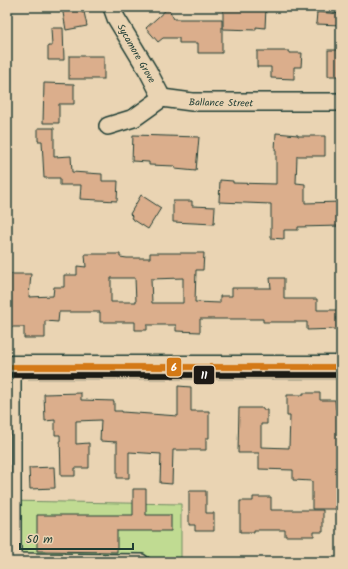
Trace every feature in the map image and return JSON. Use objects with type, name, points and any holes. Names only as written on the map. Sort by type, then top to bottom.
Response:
[{"type":"main road","points":[[11,367],[341,367]]},
{"type":"street","name":"Sycamore Grove","points":[[112,7],[116,18],[148,71],[162,98]]},
{"type":"street","name":"Ballance Street","points":[[162,98],[192,102],[341,102]]},
{"type":"street","points":[[108,126],[134,118],[162,98]]},
{"type":"lane","points":[[11,367],[11,558],[142,559],[146,562]]},
{"type":"green space","points":[[7,501],[181,504],[181,562],[7,562]]},
{"type":"building","points":[[62,7],[81,7],[82,13],[84,12],[87,26],[66,30]]},
{"type":"building","points":[[223,7],[266,7],[265,28],[256,27],[256,30],[223,29]]},
{"type":"building","points":[[168,8],[174,19],[222,19],[222,53],[198,53],[198,43],[179,43],[179,38],[163,38],[158,42],[146,28]]},
{"type":"building","points":[[317,12],[341,14],[341,25],[316,24]]},
{"type":"building","points":[[51,28],[63,28],[64,60],[48,60],[48,46],[52,46]]},
{"type":"building","points":[[328,50],[341,50],[341,76],[328,76]]},
{"type":"building","points":[[257,51],[289,51],[289,53],[302,53],[301,67],[294,67],[294,79],[271,78],[271,67],[257,67]]},
{"type":"building","points":[[69,56],[104,56],[104,79],[69,79]]},
{"type":"building","points":[[44,83],[74,84],[74,104],[59,104],[59,123],[43,123]]},
{"type":"building","points":[[38,128],[54,128],[54,157],[71,156],[72,172],[102,174],[102,181],[118,181],[117,201],[80,199],[81,185],[60,185],[60,178],[44,178],[42,141],[38,141]]},
{"type":"building","points":[[276,133],[298,136],[325,136],[325,156],[297,156],[296,183],[305,184],[305,203],[341,202],[341,226],[298,227],[298,230],[284,230],[284,239],[271,238],[271,204],[219,202],[220,180],[233,181],[233,183],[276,184]]},
{"type":"building","points":[[133,135],[199,137],[196,171],[175,169],[175,166],[149,165],[149,162],[132,161]]},
{"type":"building","points":[[141,195],[161,208],[148,229],[131,218],[132,216],[130,214]]},
{"type":"building","points":[[173,201],[192,201],[192,206],[215,207],[214,224],[173,222]]},
{"type":"building","points":[[150,253],[204,253],[203,270],[196,270],[195,302],[220,303],[220,296],[232,296],[232,288],[271,288],[270,278],[284,278],[284,299],[317,299],[317,310],[337,310],[337,329],[307,330],[307,322],[263,322],[263,319],[200,319],[200,332],[176,331],[176,325],[147,325],[147,330],[135,330],[135,322],[100,322],[100,312],[59,312],[58,322],[45,321],[45,338],[24,338],[24,327],[7,327],[7,274],[31,274],[29,297],[53,296],[54,287],[64,287],[64,275],[77,275],[77,266],[86,267],[85,254],[120,254],[120,257],[127,258],[150,258]],"holes":[[[111,278],[135,278],[136,302],[111,302]],[[183,278],[183,303],[152,303],[151,279]]]},
{"type":"building","points":[[178,386],[191,387],[191,411],[209,411],[209,438],[206,438],[206,450],[173,450],[172,484],[160,483],[161,454],[129,452],[129,478],[117,478],[117,442],[100,441],[101,420],[76,421],[76,444],[89,443],[89,468],[75,468],[75,476],[61,476],[60,435],[55,435],[55,420],[45,421],[44,394],[81,393],[81,400],[114,401],[114,411],[178,416]]},
{"type":"building","points":[[303,393],[320,393],[320,400],[335,400],[336,409],[341,409],[341,509],[312,509],[312,481],[293,480],[293,470],[259,469],[259,453],[238,453],[239,408],[263,408],[263,410],[267,410],[267,424],[261,424],[261,447],[289,448],[290,416],[287,416],[287,395],[303,395]]},
{"type":"building","points":[[54,467],[55,488],[30,489],[29,468]]},
{"type":"building","points":[[133,489],[146,489],[146,515],[171,515],[171,531],[117,531],[117,552],[37,551],[37,515],[133,515]]},
{"type":"building","points":[[189,491],[206,491],[206,513],[214,513],[214,531],[195,531],[195,525],[189,525]]},
{"type":"building","points":[[253,497],[271,497],[271,510],[323,510],[323,532],[314,532],[314,536],[285,536],[285,530],[254,530],[254,532],[240,532],[240,501],[253,501]]},
{"type":"transit line","name":"6","points":[[7,367],[341,367]]},
{"type":"transit line","name":"11","points":[[7,375],[341,375]]}]
